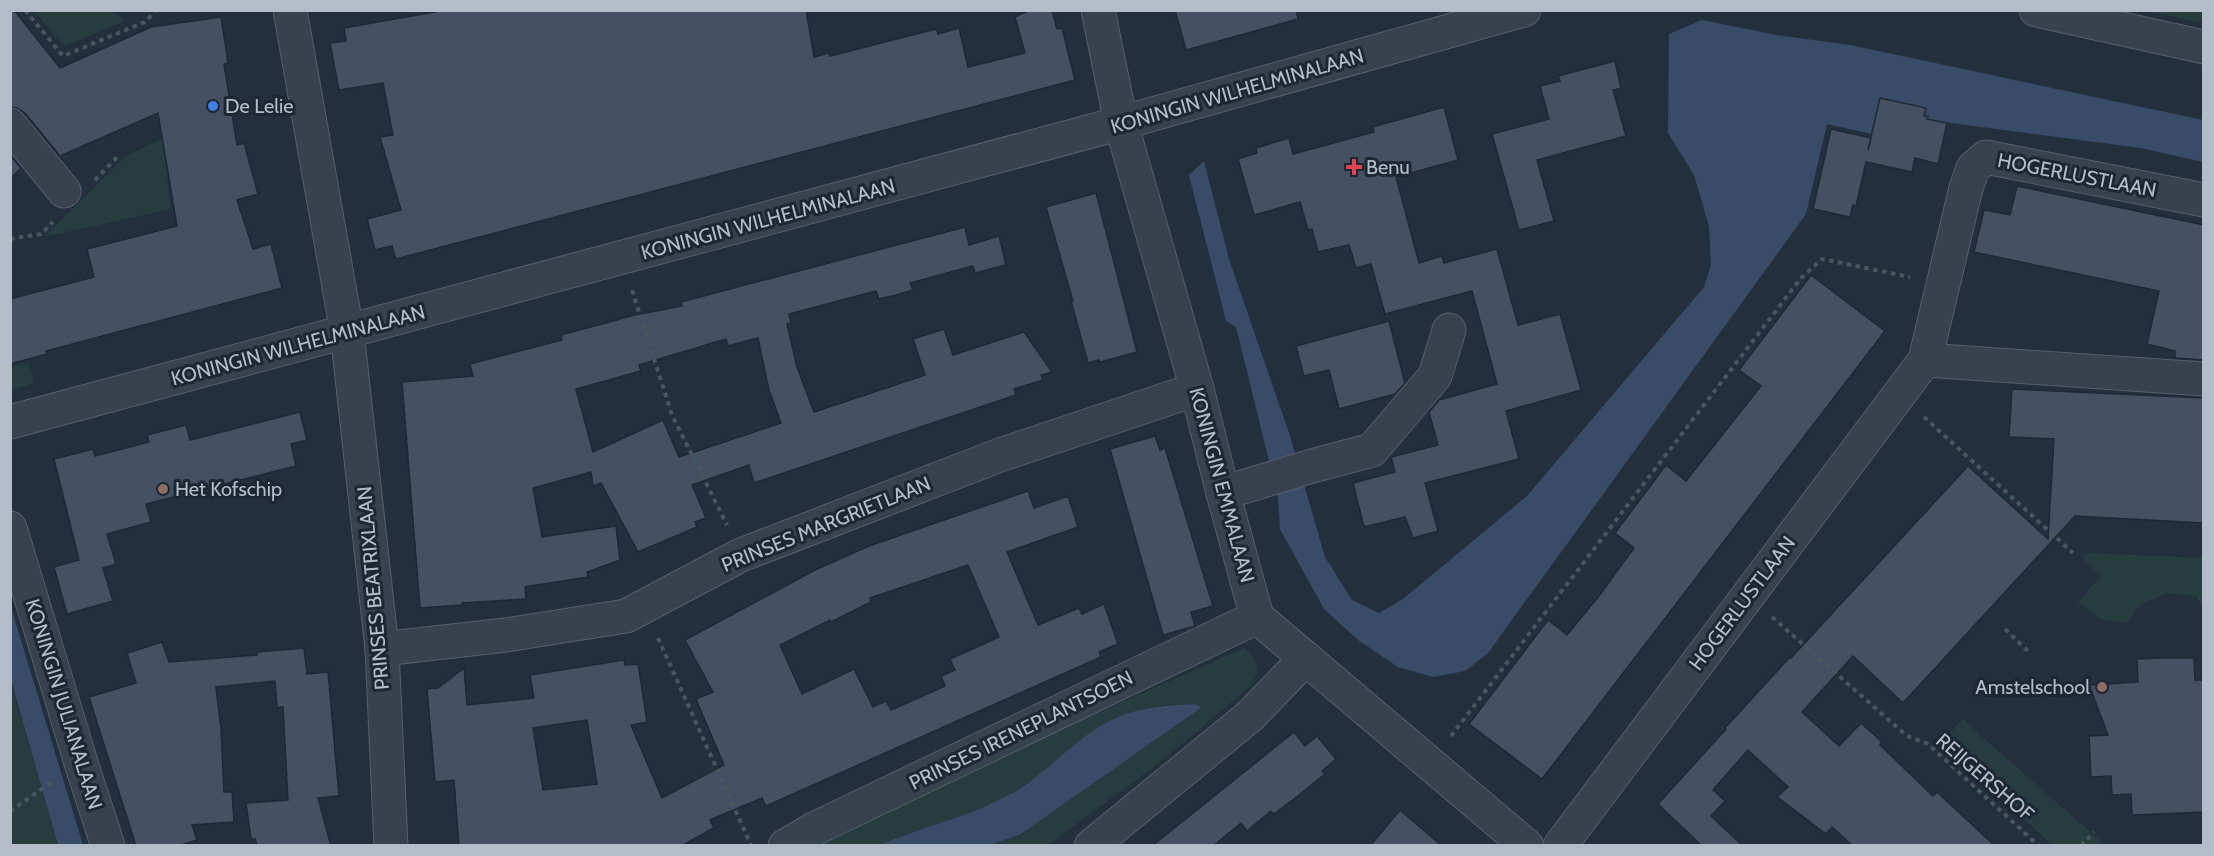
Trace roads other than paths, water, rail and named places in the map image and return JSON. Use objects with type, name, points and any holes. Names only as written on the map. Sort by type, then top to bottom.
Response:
[{"type":"street","name":"PRINSES BEATRIXLAAN","points":[[290,10],[347,332],[381,649],[391,846]]},
{"type":"street","name":"KONINGIN EMMALAAN","points":[[1098,10],[1121,123],[1197,389],[1222,493],[1257,617]]},
{"type":"street","name":"KONINGIN WILHELMINALAAN","points":[[10,422],[1121,123],[1524,10]]},
{"type":"street","points":[[2036,10],[2204,47]]},
{"type":"street","points":[[10,125],[64,190]]},
{"type":"street","name":"HOGERLUSTLAAN","points":[[1560,846],[1925,360],[1966,188],[1973,168],[1986,156],[2204,200]]},
{"type":"street","points":[[1222,493],[1312,465],[1372,450],[1435,376],[1449,330]]},
{"type":"street","points":[[1925,360],[2204,379]]},
{"type":"street","name":"PRINSES MARGRIETLAAN","points":[[381,649],[506,635],[626,616],[741,555],[1000,455],[1197,389]]},
{"type":"street","name":"KONINGIN JULIANALAAN","points":[[10,528],[108,846]]},
{"type":"street","points":[[1257,617],[1527,846]]},
{"type":"street","name":"PRINSES IRENEPLANTSOEN","points":[[785,846],[816,828],[1257,617]]},
{"type":"street","points":[[1091,846],[1250,716],[1306,658]]},
{"type":"water","points":[[1702,20],[1776,35],[1850,45],[2203,120],[2203,162],[2141,148],[1936,121],[1876,135],[1827,124],[1806,214],[1488,653],[1465,671],[1433,677],[1398,667],[1358,640],[1324,609],[1280,529],[1278,497],[1236,327],[1226,321],[1189,175],[1204,161],[1229,259],[1290,436],[1325,557],[1352,600],[1379,613],[1403,599],[1527,496],[1704,287],[1711,265],[1709,226],[1694,175],[1668,133],[1669,34]]},
{"type":"water","points":[[11,607],[83,845],[58,845],[11,680]]},
{"type":"water","points":[[1194,704],[1202,707],[1021,834],[990,845],[880,845],[982,808],[1015,792],[1088,734],[1113,719],[1151,708]]},
{"type":"place","name":"De Lelie","points":[[213,106]]},
{"type":"place","name":"Benu","points":[[1354,167]]},
{"type":"place","name":"Het Kofschip","points":[[163,489]]},
{"type":"place","name":"Amstelschool","points":[[2102,687]]}]
